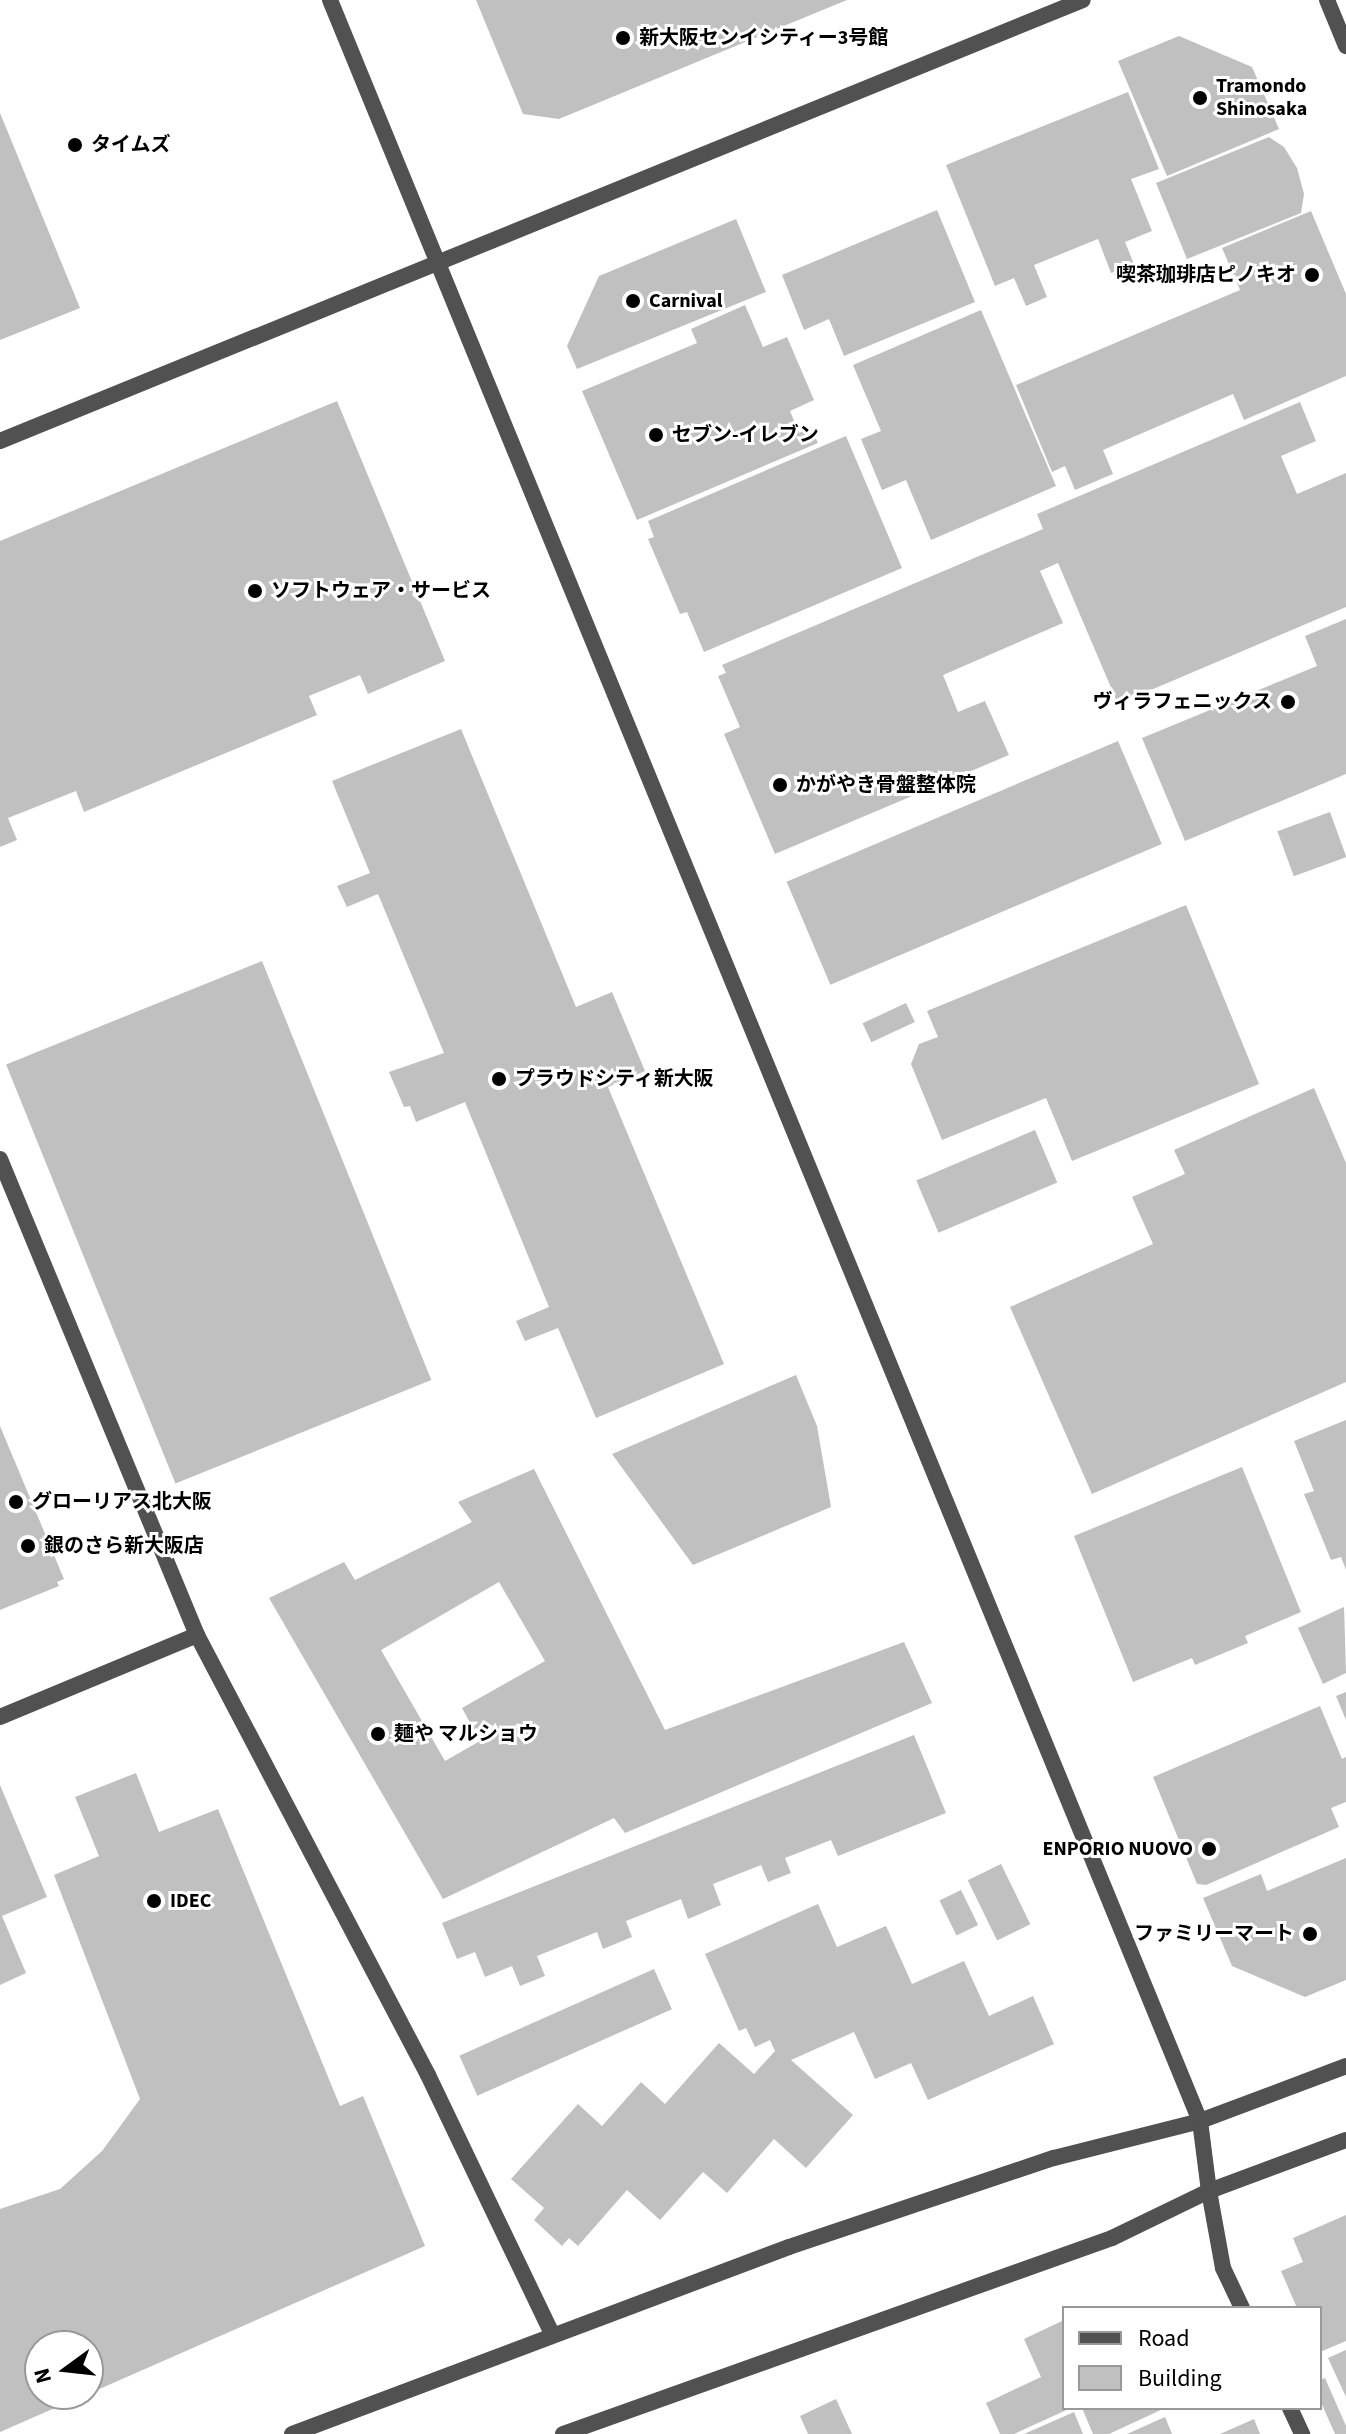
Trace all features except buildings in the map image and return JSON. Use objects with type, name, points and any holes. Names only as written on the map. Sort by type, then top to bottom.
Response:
[{"type":"street","points":[[330,0],[1200,2121],[1223,2268],[1241,2306]]},
{"type":"street","points":[[0,441],[1083,0]]},
{"type":"street","points":[[1327,0],[1346,46]]},
{"type":"street","points":[[0,1159],[197,1635],[428,2075],[552,2334]]},
{"type":"street","points":[[0,1717],[197,1635]]},
{"type":"street","points":[[292,2434],[552,2334],[1054,2158],[1200,2121],[1346,2066]]},
{"type":"street","points":[[563,2434],[1112,2238],[1209,2191],[1346,2140]]},
{"type":"street","points":[[1291,2410],[1302,2434]]},
{"type":"place","name":"新大阪センイシティー3号館","points":[[623,38]]},
{"type":"place","name":"Tramondo Shinosaka","points":[[1200,98]]},
{"type":"place","name":"タイムズ","points":[[75,145]]},
{"type":"place","name":"喫茶珈琲店ピノキオ","points":[[1312,275]]},
{"type":"place","name":"Carnival","points":[[633,301]]},
{"type":"place","name":"セブン-イレブン","points":[[656,435]]},
{"type":"place","name":"ソフトウェア・サービス","points":[[255,591]]},
{"type":"place","name":"ヴィラフェニックス","points":[[1288,702]]},
{"type":"place","name":"かがやき骨盤整体院","points":[[780,785]]},
{"type":"place","name":"プラウドシティ新大阪","points":[[499,1079]]},
{"type":"place","name":"グローリアス北大阪","points":[[16,1502]]},
{"type":"place","name":"銀のさら新大阪店","points":[[28,1546]]},
{"type":"place","name":"麺や マルショウ","points":[[378,1734]]},
{"type":"place","name":"ENPORIO NUOVO","points":[[1209,1849]]},
{"type":"place","name":"IDEC","points":[[154,1901]]},
{"type":"place","name":"ファミリーマート","points":[[1310,1934]]}]
